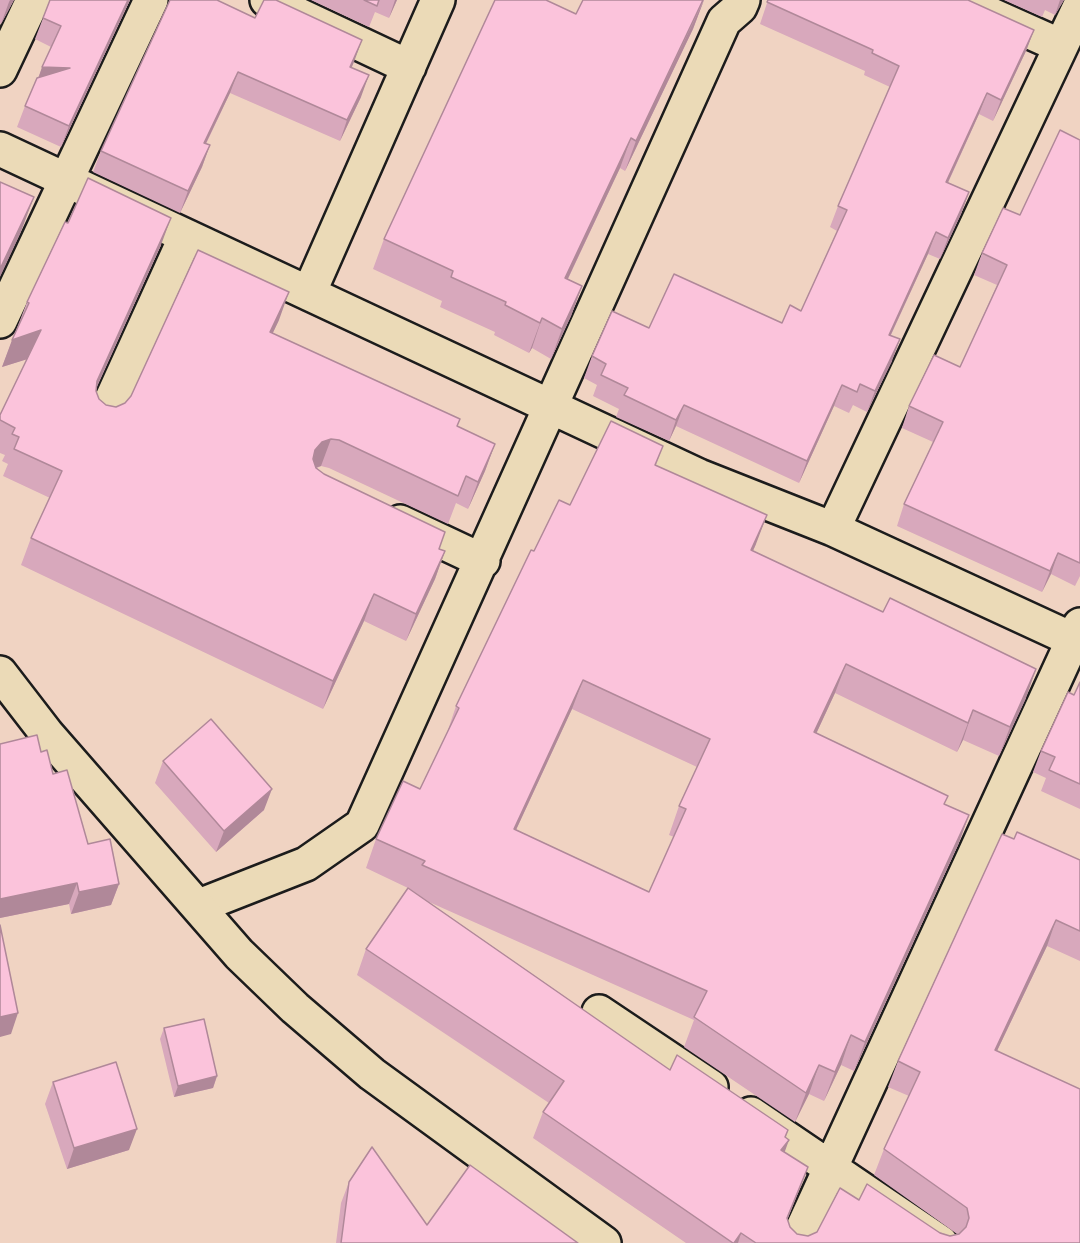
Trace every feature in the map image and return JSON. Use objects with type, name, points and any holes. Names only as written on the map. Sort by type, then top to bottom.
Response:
[{"type":"street","points":[[4,50],[33,0]]},
{"type":"street","points":[[0,321],[68,181],[151,0]]},
{"type":"street","points":[[267,0],[409,67]]},
{"type":"street","points":[[309,293],[438,0]]},
{"type":"street","points":[[199,906],[306,864],[362,825],[483,561],[724,21],[740,7],[743,0]]},
{"type":"street","points":[[958,0],[1061,46]]},
{"type":"street","points":[[833,529],[1080,6]]},
{"type":"street","points":[[0,149],[699,476],[833,529],[1078,636],[796,1243]]},
{"type":"street","points":[[104,416],[186,236]]},
{"type":"street","points":[[376,510],[483,561]]},
{"type":"street","points":[[0,674],[47,734],[239,954],[287,1000],[372,1074],[604,1243]]},
{"type":"street","points":[[598,1011],[940,1243]]},
{"type":"building","points":[[50,0],[128,0],[69,126],[25,106],[37,78],[70,68],[42,67],[61,26],[43,18]]},
{"type":"building","points":[[170,0],[217,0],[255,18],[264,0],[276,0],[362,40],[350,67],[369,75],[347,120],[238,72],[204,143],[210,145],[188,191],[101,151]]},
{"type":"building","points":[[364,0],[379,0],[377,6]]},
{"type":"building","points":[[495,0],[546,0],[576,14],[583,0],[703,0],[636,141],[631,138],[565,278],[582,286],[562,329],[542,318],[540,323],[505,305],[506,302],[451,277],[453,271],[384,239]]},
{"type":"building","points":[[768,0],[968,0],[1034,30],[1001,100],[987,93],[946,182],[969,192],[948,238],[936,232],[889,335],[900,339],[875,391],[860,384],[857,392],[842,385],[807,461],[684,405],[676,420],[624,395],[628,388],[601,375],[606,364],[592,356],[612,311],[649,328],[674,274],[782,323],[790,305],[801,311],[847,210],[838,206],[899,66],[872,53],[873,50],[767,2]]},
{"type":"building","points":[[1060,130],[1080,140],[1080,563],[1058,553],[1050,571],[904,504],[943,422],[909,406],[934,355],[960,367],[1007,265],[982,253],[1003,208],[1020,215]]},
{"type":"building","points":[[88,178],[171,218],[97,381],[96,391],[99,399],[106,405],[116,407],[125,403],[131,396],[198,250],[289,292],[270,332],[460,419],[457,426],[495,444],[478,482],[466,476],[458,496],[339,440],[331,439],[322,442],[315,450],[313,459],[316,468],[324,474],[445,532],[439,549],[445,551],[416,614],[374,594],[333,681],[31,538],[62,471],[14,449],[19,437],[12,434],[15,428],[0,420],[0,415],[41,330],[12,340],[29,303],[27,302],[65,222],[68,223]]},
{"type":"building","points":[[0,182],[34,197],[0,269]]},
{"type":"building","points":[[611,421],[663,446],[655,465],[767,515],[751,550],[883,612],[890,598],[1036,669],[1010,727],[973,710],[968,723],[846,664],[814,732],[948,796],[944,804],[969,815],[865,1042],[851,1035],[835,1072],[819,1065],[806,1093],[694,1017],[707,991],[422,865],[425,861],[376,839],[403,781],[420,789],[459,708],[456,706],[531,550],[534,551],[559,500],[570,505]],"holes":[[[583,680],[710,739],[679,806],[686,809],[649,892],[514,829]]]},
{"type":"building","points":[[1080,682],[1080,784],[1049,770],[1055,757],[1041,751],[1068,692],[1074,695]]},
{"type":"building","points":[[211,719],[272,789],[224,831],[163,761]]},
{"type":"building","points":[[37,735],[41,752],[47,750],[53,774],[67,770],[88,844],[110,839],[119,884],[79,892],[77,883],[0,899],[0,744]]},
{"type":"building","points":[[1017,832],[1080,860],[1080,931],[1056,920],[995,1050],[1080,1089],[1080,1243],[756,1243],[741,1233],[733,1243],[543,1112],[564,1081],[366,949],[408,888],[670,1070],[677,1055],[788,1130],[785,1137],[789,1140],[781,1150],[808,1167],[787,1218],[790,1227],[797,1234],[808,1236],[817,1232],[840,1188],[859,1200],[867,1184],[940,1233],[950,1236],[959,1234],[966,1227],[969,1218],[967,1208],[884,1149],[920,1072],[898,1061],[1002,834],[1014,839]]},
{"type":"building","points":[[0,925],[18,1013],[0,1017]]},
{"type":"building","points":[[204,1019],[217,1076],[178,1086],[164,1028]]},
{"type":"building","points":[[116,1062],[137,1129],[74,1148],[53,1082]]},
{"type":"building","points":[[372,1147],[427,1225],[470,1165],[578,1243],[341,1243],[349,1182]]}]
